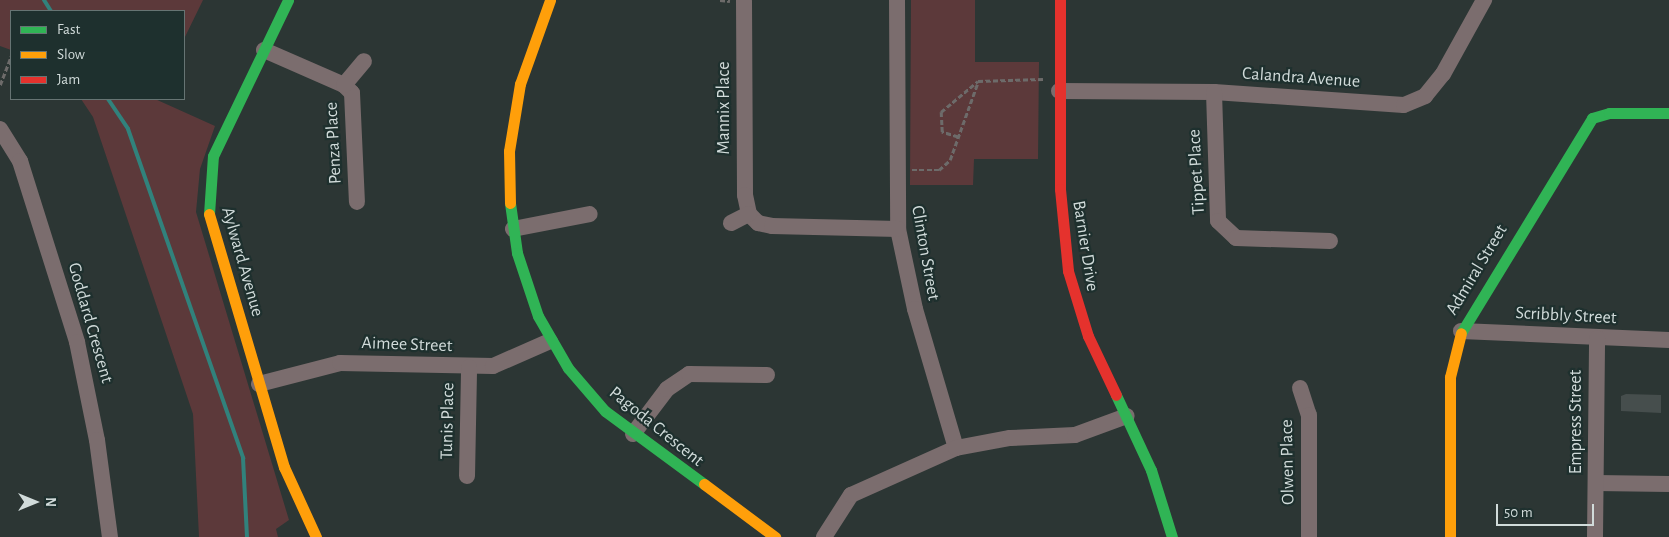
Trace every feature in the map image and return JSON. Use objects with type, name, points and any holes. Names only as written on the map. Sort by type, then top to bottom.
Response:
[{"type":"street","name":"Aylward Avenue","points":[[288,0],[213,156],[207,190],[210,223],[259,384],[293,492],[316,537]]},
{"type":"street","name":"Pagoda Crescent","points":[[550,0],[527,62],[510,132],[508,179],[513,229],[524,278],[550,341],[578,382],[633,434],[775,537]]},
{"type":"street","name":"Clinton Street","points":[[897,0],[898,229],[914,309],[956,448]]},
{"type":"street","name":"Barnier Drive","points":[[1060,0],[1060,212],[1068,271],[1088,336],[1152,470],[1172,537]]},
{"type":"street","name":"Calandra Avenue","points":[[1059,91],[1214,92],[1404,105],[1425,96],[1444,74],[1484,0]]},
{"type":"street","name":"Mannix Place","points":[[744,1],[745,195],[749,214]]},
{"type":"street","name":"Penza Place","points":[[264,50],[344,85],[352,93],[355,104],[357,202]]},
{"type":"street","name":"Penza Place","points":[[344,85],[364,61]]},
{"type":"street","name":"Tippet Place","points":[[1214,92],[1218,221],[1236,238],[1330,242]]},
{"type":"street","name":"Admiral Street","points":[[1450,537],[1450,377],[1461,331],[1592,118],[1609,113],[1669,113]]},
{"type":"street","name":"Goddard Crescent","points":[[0,129],[20,161],[77,342],[97,440],[110,537]]},
{"type":"street","points":[[513,229],[590,214]]},
{"type":"street","points":[[731,223],[749,214],[758,223],[772,226],[898,229]]},
{"type":"street","name":"Scribbly Street","points":[[1461,331],[1669,340]]},
{"type":"street","name":"Empress Street","points":[[1596,537],[1597,338]]},
{"type":"street","name":"Aimee Street","points":[[259,384],[340,363],[469,367],[508,362],[550,341]]},
{"type":"street","name":"Tunis Place","points":[[467,476],[469,367]]},
{"type":"street","points":[[633,434],[667,389],[689,374],[767,375]]},
{"type":"street","name":"Olwen Place","points":[[1300,388],[1309,415],[1309,537]]},
{"type":"street","points":[[824,537],[851,494],[956,448],[1010,438],[1075,436],[1127,416]]},
{"type":"street","points":[[1596,483],[1669,484]]},
{"type":"path","points":[[0,85],[10,59]]},
{"type":"path","points":[[958,137],[942,132],[942,112],[978,81],[1043,79]]},
{"type":"path","points":[[908,171],[945,167],[978,81]]},
{"type":"shaded area","points":[[0,0],[203,0],[185,37],[185,10],[10,10],[10,50],[0,46]]},
{"type":"shaded area","points":[[911,0],[975,0],[975,62],[1039,62],[1038,159],[974,159],[973,185],[910,185]]},
{"type":"shaded area","points":[[82,100],[157,100],[215,126],[200,169],[196,212],[289,520],[276,529],[278,537],[199,537],[193,414],[93,117]]},
{"type":"building","points":[[1626,394],[1661,395],[1661,413],[1621,411],[1621,396]]},
{"type":"waterway","points":[[44,0],[50,10]]},
{"type":"waterway","points":[[109,100],[128,129],[243,458],[247,537]]},
{"type":"traffic: fast","points":[[209,214],[213,156],[288,0]]},
{"type":"traffic: fast","points":[[1461,333],[1592,118],[1609,113],[1669,113]]},
{"type":"traffic: fast","points":[[510,203],[517,253],[538,316],[568,368],[605,411],[704,484]]},
{"type":"traffic: fast","points":[[1116,395],[1151,470],[1172,537]]},
{"type":"traffic: slow","points":[[510,203],[509,151],[520,84],[550,0]]},
{"type":"traffic: slow","points":[[209,214],[284,467],[316,537]]},
{"type":"traffic: slow","points":[[1450,537],[1450,377],[1461,333]]},
{"type":"traffic: slow","points":[[704,484],[775,537]]},
{"type":"traffic: jam","points":[[1060,0],[1060,189],[1068,271],[1088,336],[1116,395]]}]
